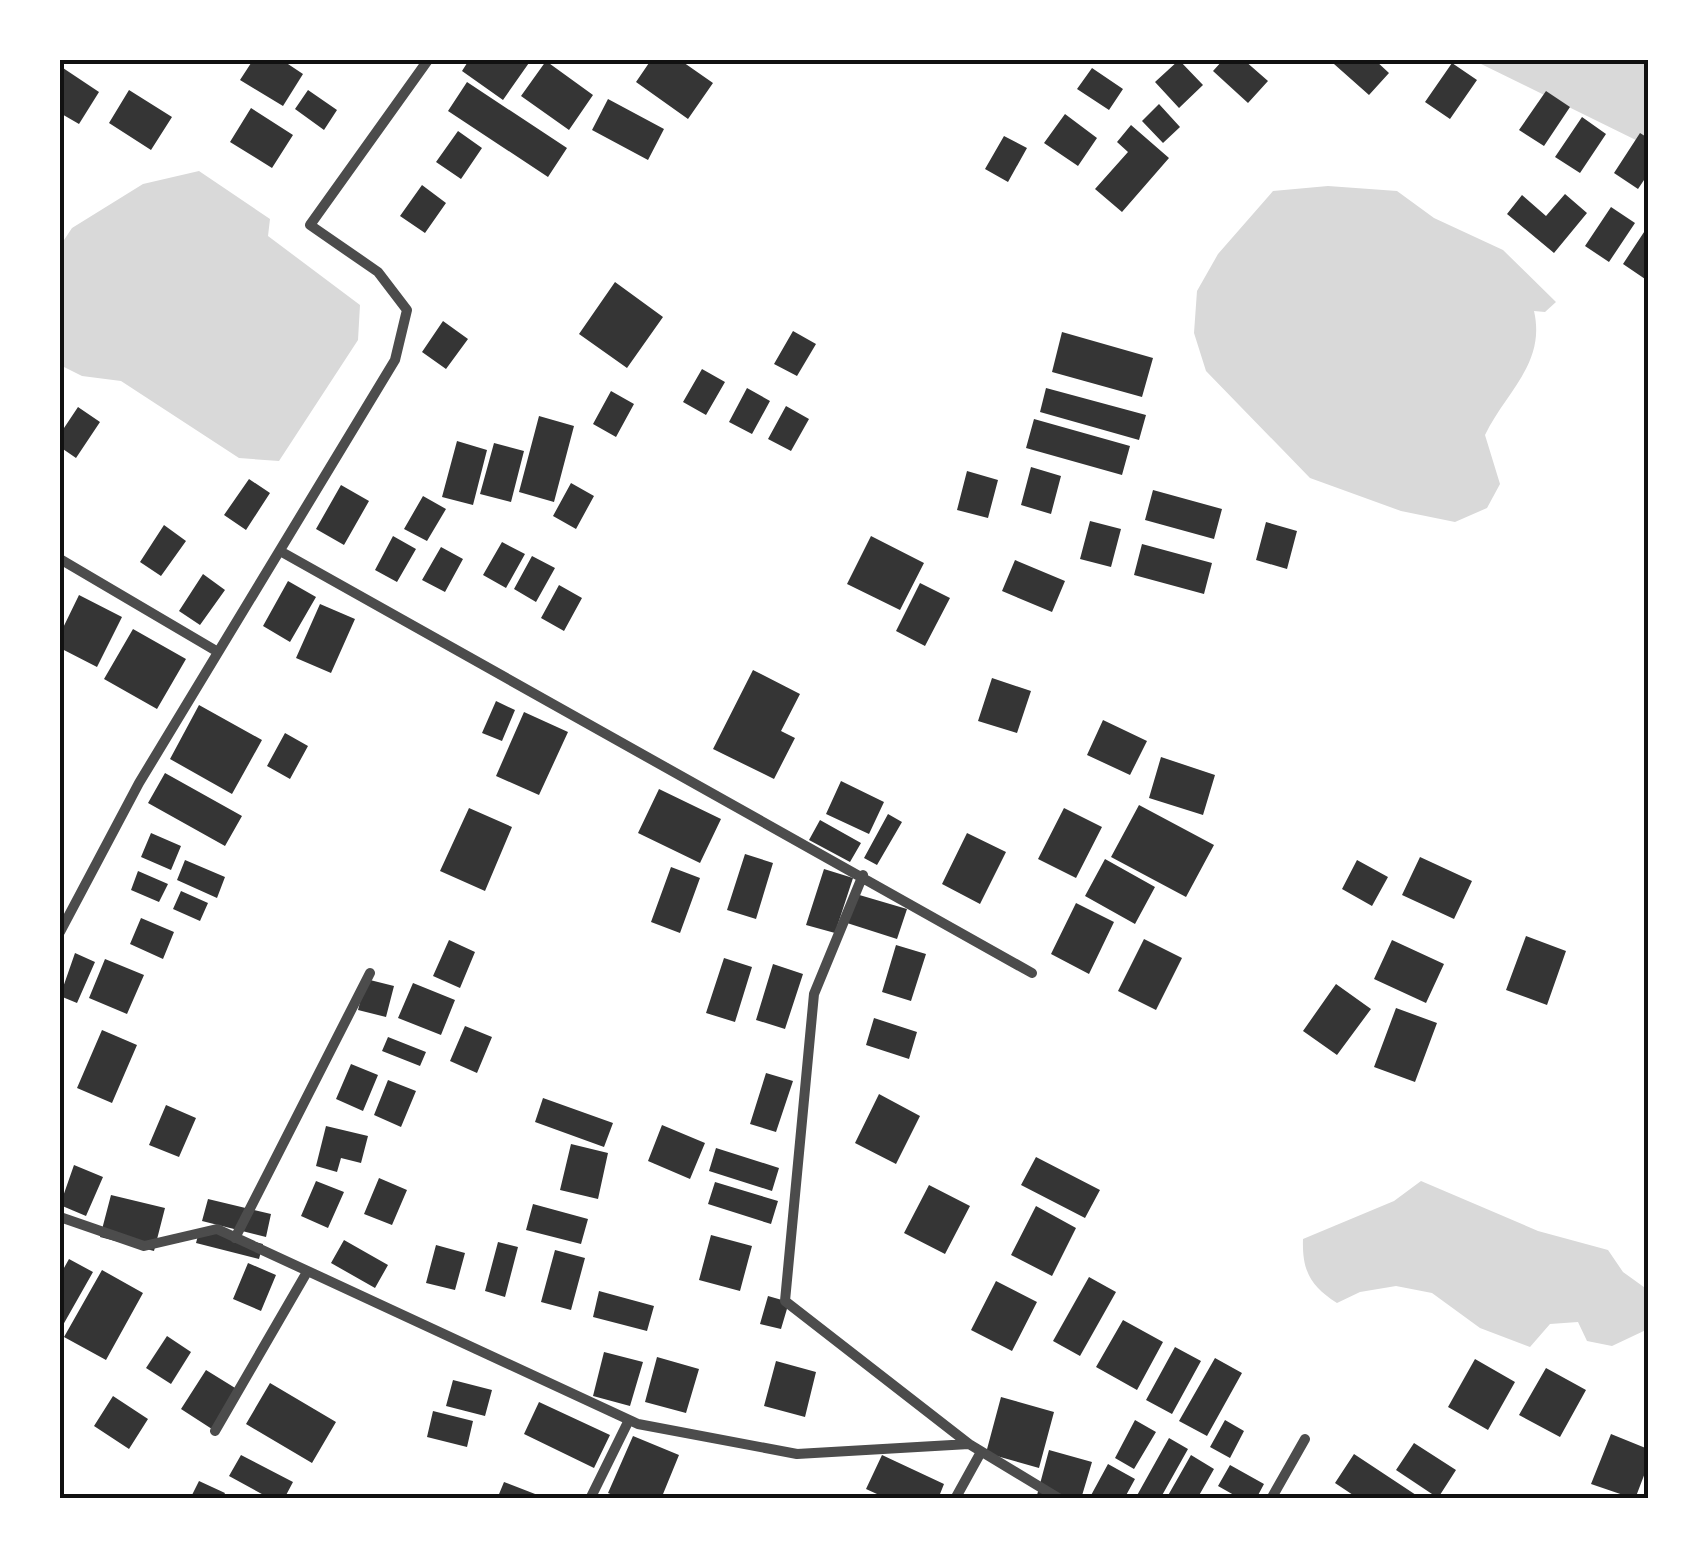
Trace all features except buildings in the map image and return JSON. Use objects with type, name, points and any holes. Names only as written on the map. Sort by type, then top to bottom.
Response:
[{"type":"street","points":[[60,932],[139,783],[395,360],[408,310],[378,272],[310,225],[428,60]]},
{"type":"street","points":[[280,550],[390,616],[863,875],[1032,974]]},
{"type":"street","points":[[60,559],[218,652]]},
{"type":"street","points":[[863,875],[814,994],[785,1301],[969,1444],[1060,1499]]},
{"type":"street","points":[[235,1238],[370,973]]},
{"type":"street","points":[[60,1217],[144,1246],[217,1228],[630,1420],[798,1454],[969,1444]]},
{"type":"street","points":[[215,1431],[307,1272]]},
{"type":"street","points":[[590,1499],[630,1420]]},
{"type":"street","points":[[1271,1499],[1306,1440]]},
{"type":"street","points":[[955,1499],[981,1452]]},
{"type":"shaded area","points":[[1648,60],[1648,146],[1477,62]]},
{"type":"shaded area","points":[[199,171],[270,219],[268,236],[360,305],[358,340],[279,461],[239,458],[121,381],[82,376],[60,365],[60,246],[72,228],[143,184]]},
{"type":"shaded area","points":[[1328,186],[1397,191],[1434,218],[1503,250],[1556,302],[1545,312],[1534,311],[1536,329],[1529,362],[1485,435],[1500,484],[1487,508],[1455,522],[1401,511],[1310,478],[1206,371],[1194,333],[1197,291],[1218,254],[1273,191]]},
{"type":"shaded area","points":[[1421,1181],[1538,1231],[1608,1250],[1623,1272],[1648,1290],[1648,1329],[1612,1346],[1587,1341],[1578,1322],[1550,1324],[1530,1347],[1480,1328],[1432,1293],[1396,1286],[1360,1292],[1337,1303],[1320,1290],[1306,1268],[1303,1239],[1394,1201]]}]
